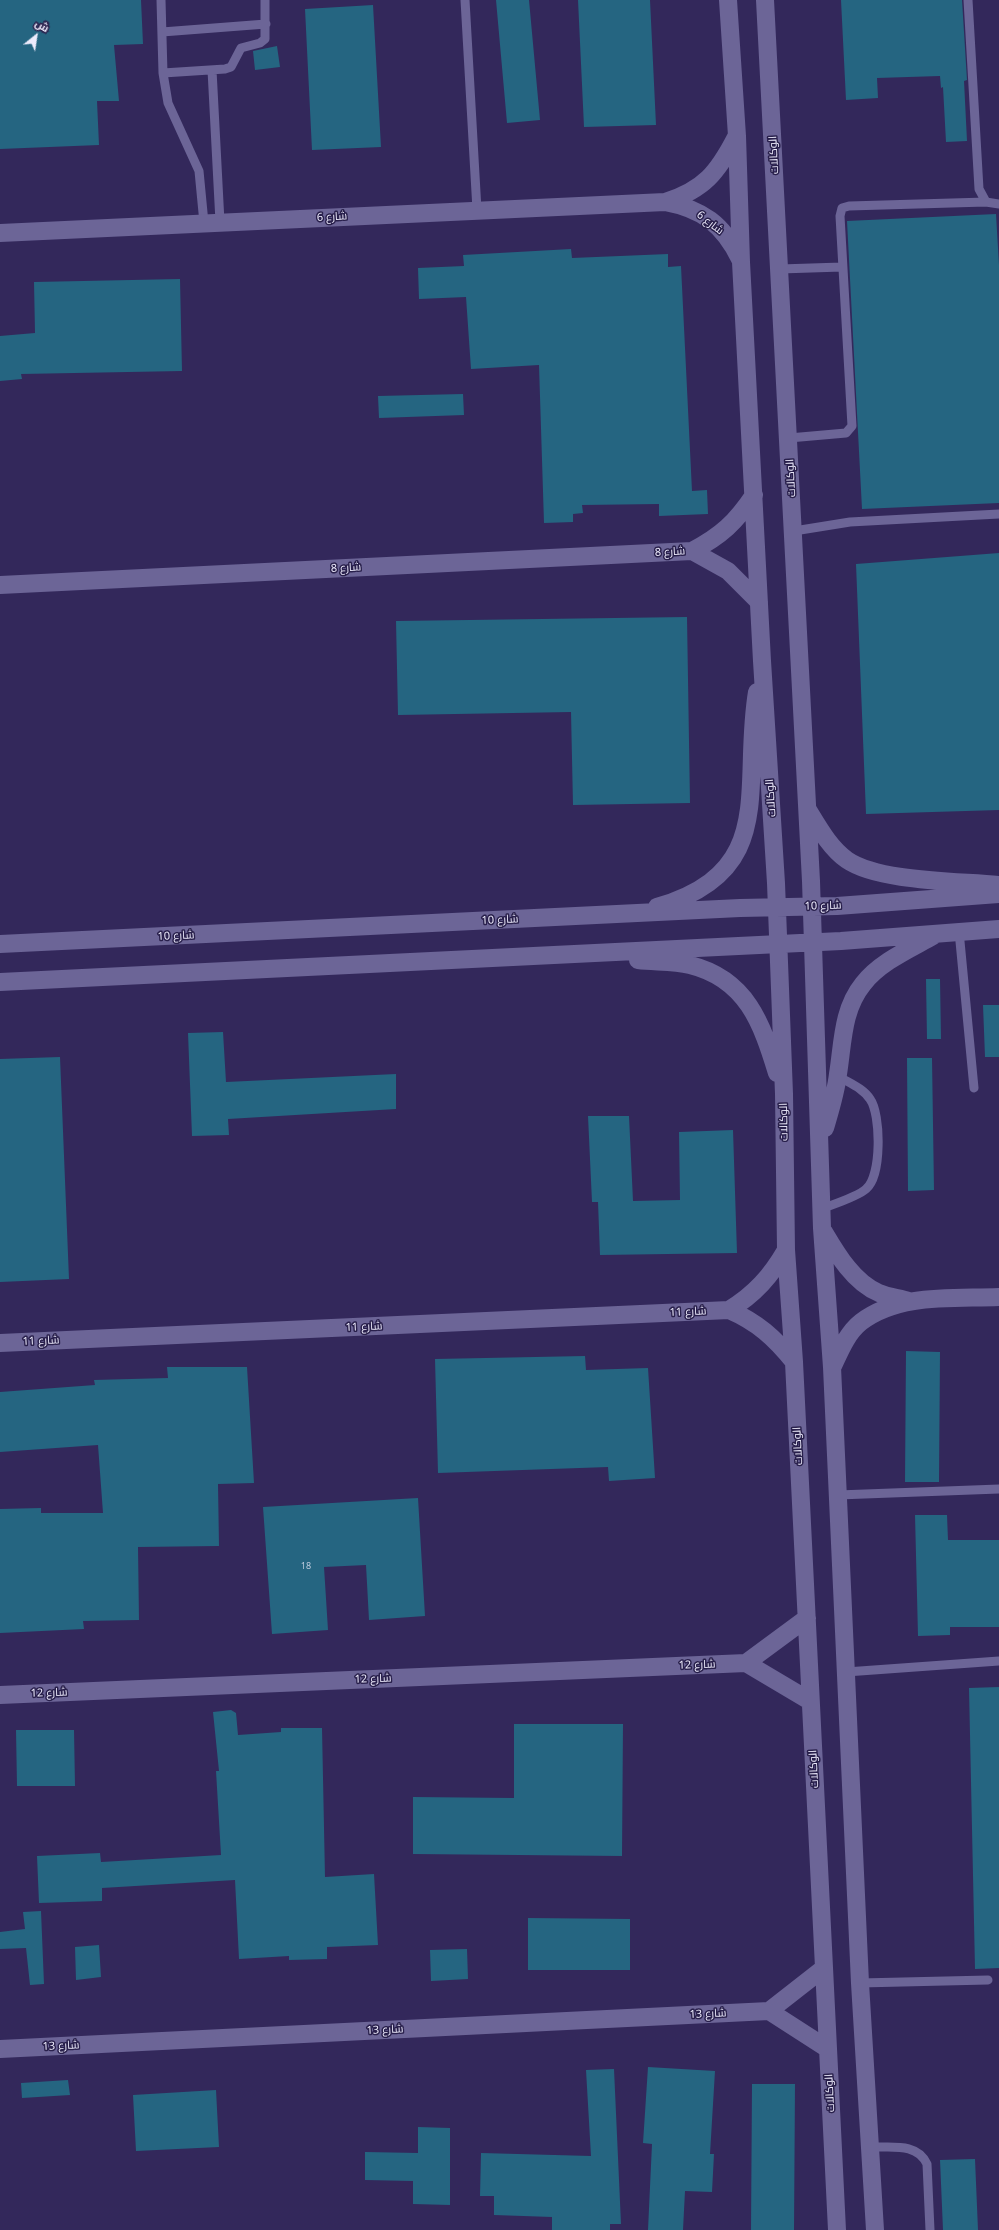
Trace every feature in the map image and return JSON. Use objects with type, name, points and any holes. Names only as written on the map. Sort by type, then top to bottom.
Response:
[{"type":"street","name":"الوكالات","points":[[728,0],[737,136],[741,262],[762,661],[777,907],[784,1094],[786,1250],[794,1362],[837,2230]]},
{"type":"street","name":"الوكالات","points":[[765,0],[794,530],[807,808],[822,1228],[832,1367],[860,1983],[875,2230]]},
{"type":"street","name":"شارع 6","points":[[665,202],[683,196],[699,187],[715,173],[737,136]]},
{"type":"street","name":"شارع 6","points":[[0,233],[665,202],[685,206],[709,219],[719,227],[732,243],[741,262]]},
{"type":"street","name":"شارع 8","points":[[0,585],[692,551],[710,542],[726,531],[740,517],[754,495]]},
{"type":"street","name":"شارع 8","points":[[692,551],[728,571],[760,602]]},
{"type":"street","name":"الوكالات","points":[[633,914],[692,894],[713,880],[734,858],[743,839],[749,817],[752,789],[752,721],[762,661]]},
{"type":"street","points":[[807,808],[832,846],[846,860],[862,869],[884,875],[999,884]]},
{"type":"street","name":"شارع 10","points":[[0,944],[811,906],[999,894]]},
{"type":"street","points":[[0,982],[841,941],[939,932],[999,929]]},
{"type":"street","name":"الوكالات","points":[[820,1148],[838,1076],[842,1035],[848,1009],[863,984],[899,956],[939,932]]},
{"type":"street","points":[[584,954],[690,965],[713,974],[732,987],[751,1007],[764,1030],[784,1094]]},
{"type":"street","points":[[822,1228],[838,1256],[859,1280],[878,1293],[910,1301]]},
{"type":"street","name":"شارع 11","points":[[729,1310],[747,1299],[763,1285],[776,1268],[786,1250]]},
{"type":"street","points":[[832,1367],[843,1344],[860,1323],[883,1308],[910,1301],[999,1296]]},
{"type":"street","name":"شارع 11","points":[[0,1343],[729,1310],[747,1318],[764,1329],[780,1343],[794,1362]]},
{"type":"street","points":[[807,1618],[746,1663],[810,1701]]},
{"type":"street","name":"شارع 12","points":[[0,1695],[746,1663]]},
{"type":"street","points":[[824,1968],[769,2011],[828,2049]]},
{"type":"street","name":"شارع 13","points":[[0,2049],[769,2011]]},
{"type":"lane","points":[[161,0],[164,73],[170,110],[199,171],[212,223]]},
{"type":"lane","points":[[164,73],[228,68],[233,64],[241,48],[263,42],[266,35],[265,0]]},
{"type":"lane","points":[[465,0],[477,210]]},
{"type":"lane","points":[[968,0],[979,189],[986,202]]},
{"type":"lane","points":[[162,32],[266,24]]},
{"type":"lane","points":[[212,70],[212,223]]},
{"type":"lane","points":[[789,438],[846,433],[852,429],[842,267],[840,216],[842,208],[845,206],[986,202],[999,204]]},
{"type":"lane","points":[[780,269],[842,267]]},
{"type":"lane","points":[[794,530],[850,522],[999,514]]},
{"type":"lane","points":[[959,931],[974,1088]]},
{"type":"lane","points":[[822,1209],[866,1190],[874,1179],[879,1160],[875,1110],[871,1100],[865,1092],[838,1076]]},
{"type":"lane","points":[[838,1495],[999,1489]]},
{"type":"lane","points":[[846,1672],[999,1661]]},
{"type":"lane","points":[[860,1983],[988,1980]]},
{"type":"lane","points":[[870,2147],[911,2148],[922,2154],[927,2164],[930,2230]]},
{"type":"shaded area","points":[[0,0],[999,0],[999,2230],[0,2230]]},
{"type":"building","points":[[0,0],[141,0],[143,44],[114,45],[119,101],[97,101],[99,145],[0,149]]},
{"type":"building","points":[[496,0],[529,0],[540,120],[507,123]]},
{"type":"building","points":[[578,0],[650,0],[656,125],[584,127]]},
{"type":"building","points":[[841,0],[962,0],[967,80],[964,81],[967,141],[946,142],[943,87],[941,88],[940,76],[877,78],[878,98],[846,100]]},
{"type":"building","points":[[373,5],[381,147],[312,150],[305,9]]},
{"type":"building","points":[[277,46],[280,67],[255,70],[253,51]]},
{"type":"building","points":[[996,214],[999,265],[999,503],[862,509],[847,221]]},
{"type":"building","points":[[571,249],[572,258],[668,254],[668,267],[681,266],[692,491],[707,490],[708,514],[659,516],[659,504],[582,505],[583,513],[573,514],[573,522],[544,523],[539,365],[471,369],[466,297],[419,299],[418,268],[464,266],[463,255]]},
{"type":"building","points":[[180,279],[182,371],[21,374],[22,379],[0,381],[0,336],[35,333],[34,282]]},
{"type":"building","points":[[463,394],[464,415],[379,418],[378,396]]},
{"type":"building","points":[[999,553],[999,810],[866,814],[856,564]]},
{"type":"building","points":[[687,617],[690,803],[573,805],[571,712],[398,715],[396,621]]},
{"type":"building","points":[[926,979],[940,979],[941,1039],[927,1039]]},
{"type":"building","points":[[983,1005],[999,1005],[999,1057],[985,1057]]},
{"type":"building","points":[[223,1032],[226,1082],[396,1074],[396,1109],[228,1119],[229,1135],[192,1136],[188,1033]]},
{"type":"building","points":[[60,1057],[69,1279],[0,1282],[0,1059]]},
{"type":"building","points":[[907,1058],[932,1058],[934,1190],[908,1191]]},
{"type":"building","points":[[588,1116],[629,1116],[633,1201],[680,1200],[679,1132],[733,1130],[737,1253],[600,1255],[598,1202],[592,1202]]},
{"type":"building","points":[[906,1351],[940,1352],[939,1482],[905,1482]]},
{"type":"building","points":[[585,1356],[586,1370],[648,1368],[655,1478],[609,1481],[608,1467],[438,1473],[435,1359]]},
{"type":"building","points":[[167,1367],[247,1367],[254,1483],[218,1484],[219,1546],[138,1547],[139,1620],[83,1621],[84,1629],[0,1633],[0,1509],[41,1508],[41,1513],[103,1513],[98,1445],[0,1452],[0,1392],[95,1385],[94,1380],[168,1378]]},
{"type":"building","points":[[418,1498],[425,1616],[369,1620],[366,1565],[324,1567],[328,1630],[272,1634],[263,1507]]},
{"type":"building","points":[[915,1515],[947,1515],[948,1540],[999,1540],[999,1627],[950,1627],[950,1635],[918,1636]]},
{"type":"building","points":[[999,1687],[999,1968],[975,1969],[969,1688]]},
{"type":"building","points":[[231,1710],[236,1713],[238,1735],[281,1732],[281,1728],[322,1728],[325,1877],[374,1874],[378,1945],[327,1947],[327,1959],[289,1960],[289,1956],[239,1959],[235,1880],[102,1888],[102,1901],[39,1903],[37,1856],[100,1853],[101,1862],[221,1855],[216,1771],[219,1771],[213,1712]]},
{"type":"building","points":[[514,1724],[623,1724],[622,1856],[413,1854],[413,1797],[514,1798]]},
{"type":"building","points":[[16,1730],[74,1730],[75,1786],[17,1786]]},
{"type":"building","points":[[41,1911],[44,1984],[30,1985],[26,1948],[0,1949],[0,1932],[25,1929],[23,1912]]},
{"type":"building","points":[[528,1918],[630,1919],[630,1970],[528,1970]]},
{"type":"building","points":[[99,1945],[101,1977],[76,1980],[75,1947]]},
{"type":"building","points":[[467,1949],[468,1979],[431,1981],[430,1950]]},
{"type":"building","points":[[648,2067],[715,2071],[710,2154],[714,2154],[712,2192],[685,2191],[683,2230],[648,2230],[652,2144],[643,2143]]},
{"type":"building","points":[[614,2069],[621,2224],[610,2224],[610,2230],[552,2230],[552,2217],[494,2215],[494,2196],[480,2196],[481,2153],[591,2156],[586,2070]]},
{"type":"building","points":[[68,2080],[70,2095],[22,2098],[21,2083]]},
{"type":"building","points":[[752,2084],[795,2084],[794,2230],[751,2230]]},
{"type":"building","points":[[216,2090],[219,2147],[136,2151],[133,2095]]},
{"type":"building","points":[[418,2127],[450,2128],[450,2205],[413,2204],[413,2181],[365,2180],[365,2152],[418,2153]]},
{"type":"building","points":[[975,2159],[978,2230],[943,2230],[940,2160]]}]
